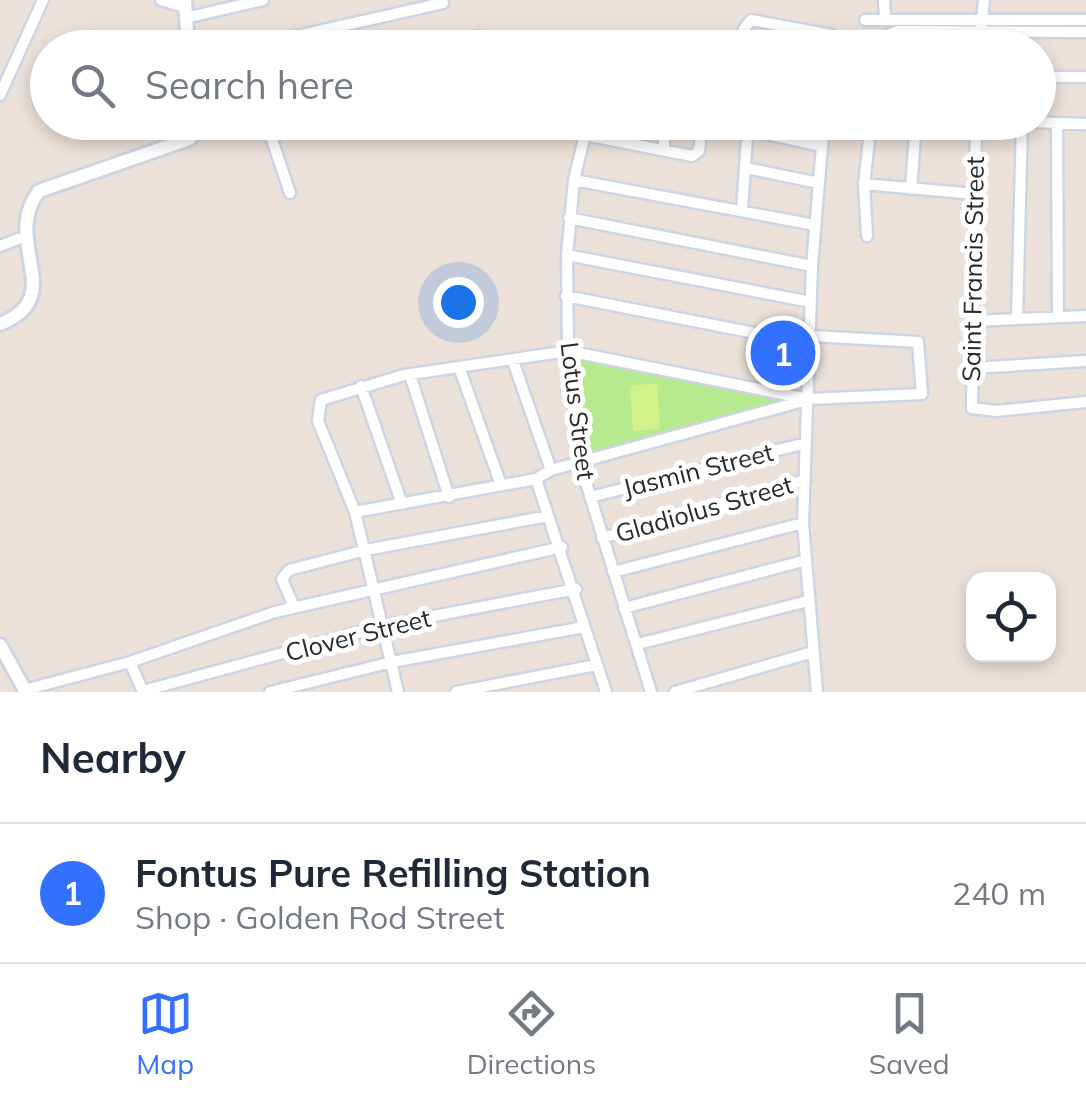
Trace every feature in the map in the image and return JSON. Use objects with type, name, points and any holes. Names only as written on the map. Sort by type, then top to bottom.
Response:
[{"type":"street","points":[[0,96],[43,0]]},
{"type":"street","points":[[161,0],[185,8],[264,0]]},
{"type":"street","points":[[884,0],[885,19]]},
{"type":"street","points":[[981,30],[984,0]]},
{"type":"street","points":[[323,30],[443,3]]},
{"type":"street","points":[[865,20],[1086,32]]},
{"type":"street","points":[[945,30],[1086,20]]},
{"type":"street","points":[[745,30],[745,23],[770,21],[810,30]]},
{"type":"street","points":[[1056,77],[1086,77]]},
{"type":"street","points":[[1058,316],[1056,124],[1086,124]]},
{"type":"street","points":[[0,324],[23,310],[30,293],[18,240],[24,209],[39,191],[183,140]]},
{"type":"street","points":[[272,140],[290,193]]},
{"type":"street","name":"Lotus Street","points":[[584,140],[569,218],[566,296],[580,463],[650,692]]},
{"type":"street","points":[[616,140],[697,155],[699,140]]},
{"type":"street","points":[[664,140],[664,150]]},
{"type":"street","points":[[742,210],[747,140]]},
{"type":"street","points":[[800,140],[822,146]]},
{"type":"street","points":[[817,692],[803,561],[803,522],[812,266],[822,140]]},
{"type":"street","points":[[866,236],[864,184],[869,140]]},
{"type":"street","points":[[912,189],[915,140]]},
{"type":"street","name":"Saint Francis Street","points":[[976,140],[969,400],[978,411],[1086,402]]},
{"type":"street","points":[[1018,319],[1022,140]]},
{"type":"street","points":[[746,168],[818,183]]},
{"type":"street","points":[[574,180],[815,225]]},
{"type":"street","points":[[864,184],[975,194]]},
{"type":"street","points":[[569,218],[812,266]]},
{"type":"street","points":[[0,246],[18,240]]},
{"type":"street","points":[[567,255],[811,302]]},
{"type":"street","points":[[398,692],[386,626],[355,512],[316,412],[321,400],[410,374],[568,351],[808,400],[916,398],[922,391],[918,342],[812,340],[566,296]]},
{"type":"street","points":[[973,321],[1086,316]]},
{"type":"street","points":[[513,361],[551,470]]},
{"type":"street","points":[[972,368],[1086,361]]},
{"type":"street","points":[[459,367],[502,486]]},
{"type":"street","points":[[410,374],[449,497]]},
{"type":"street","points":[[361,386],[402,504]]},
{"type":"street","points":[[355,512],[536,479],[551,470],[808,400]]},
{"type":"street","name":"Jasmin Street","points":[[590,497],[806,443]]},
{"type":"street","points":[[536,479],[576,589],[606,692]]},
{"type":"street","name":"Gladiolus Street","points":[[602,538],[805,480]]},
{"type":"street","points":[[294,607],[283,574],[366,550],[548,516]]},
{"type":"street","points":[[614,572],[803,522]]},
{"type":"street","points":[[0,645],[25,691],[130,662],[294,607],[562,547]]},
{"type":"street","points":[[624,608],[803,561]]},
{"type":"street","name":"Clover Street","points":[[143,692],[386,626],[576,589]]},
{"type":"street","points":[[638,644],[808,601]]},
{"type":"street","points":[[270,692],[392,662],[584,627]]},
{"type":"street","points":[[676,692],[812,652]]},
{"type":"street","points":[[130,662],[143,692]]},
{"type":"street","points":[[456,692],[596,665]]},
{"type":"green space","points":[[574,356],[789,399],[583,458]]},
{"type":"green space","points":[[657,383],[660,429],[633,431],[630,386]]},
{"type":"place","name":"Fontus Pure Refilling Station","points":[[783,353]]}]
